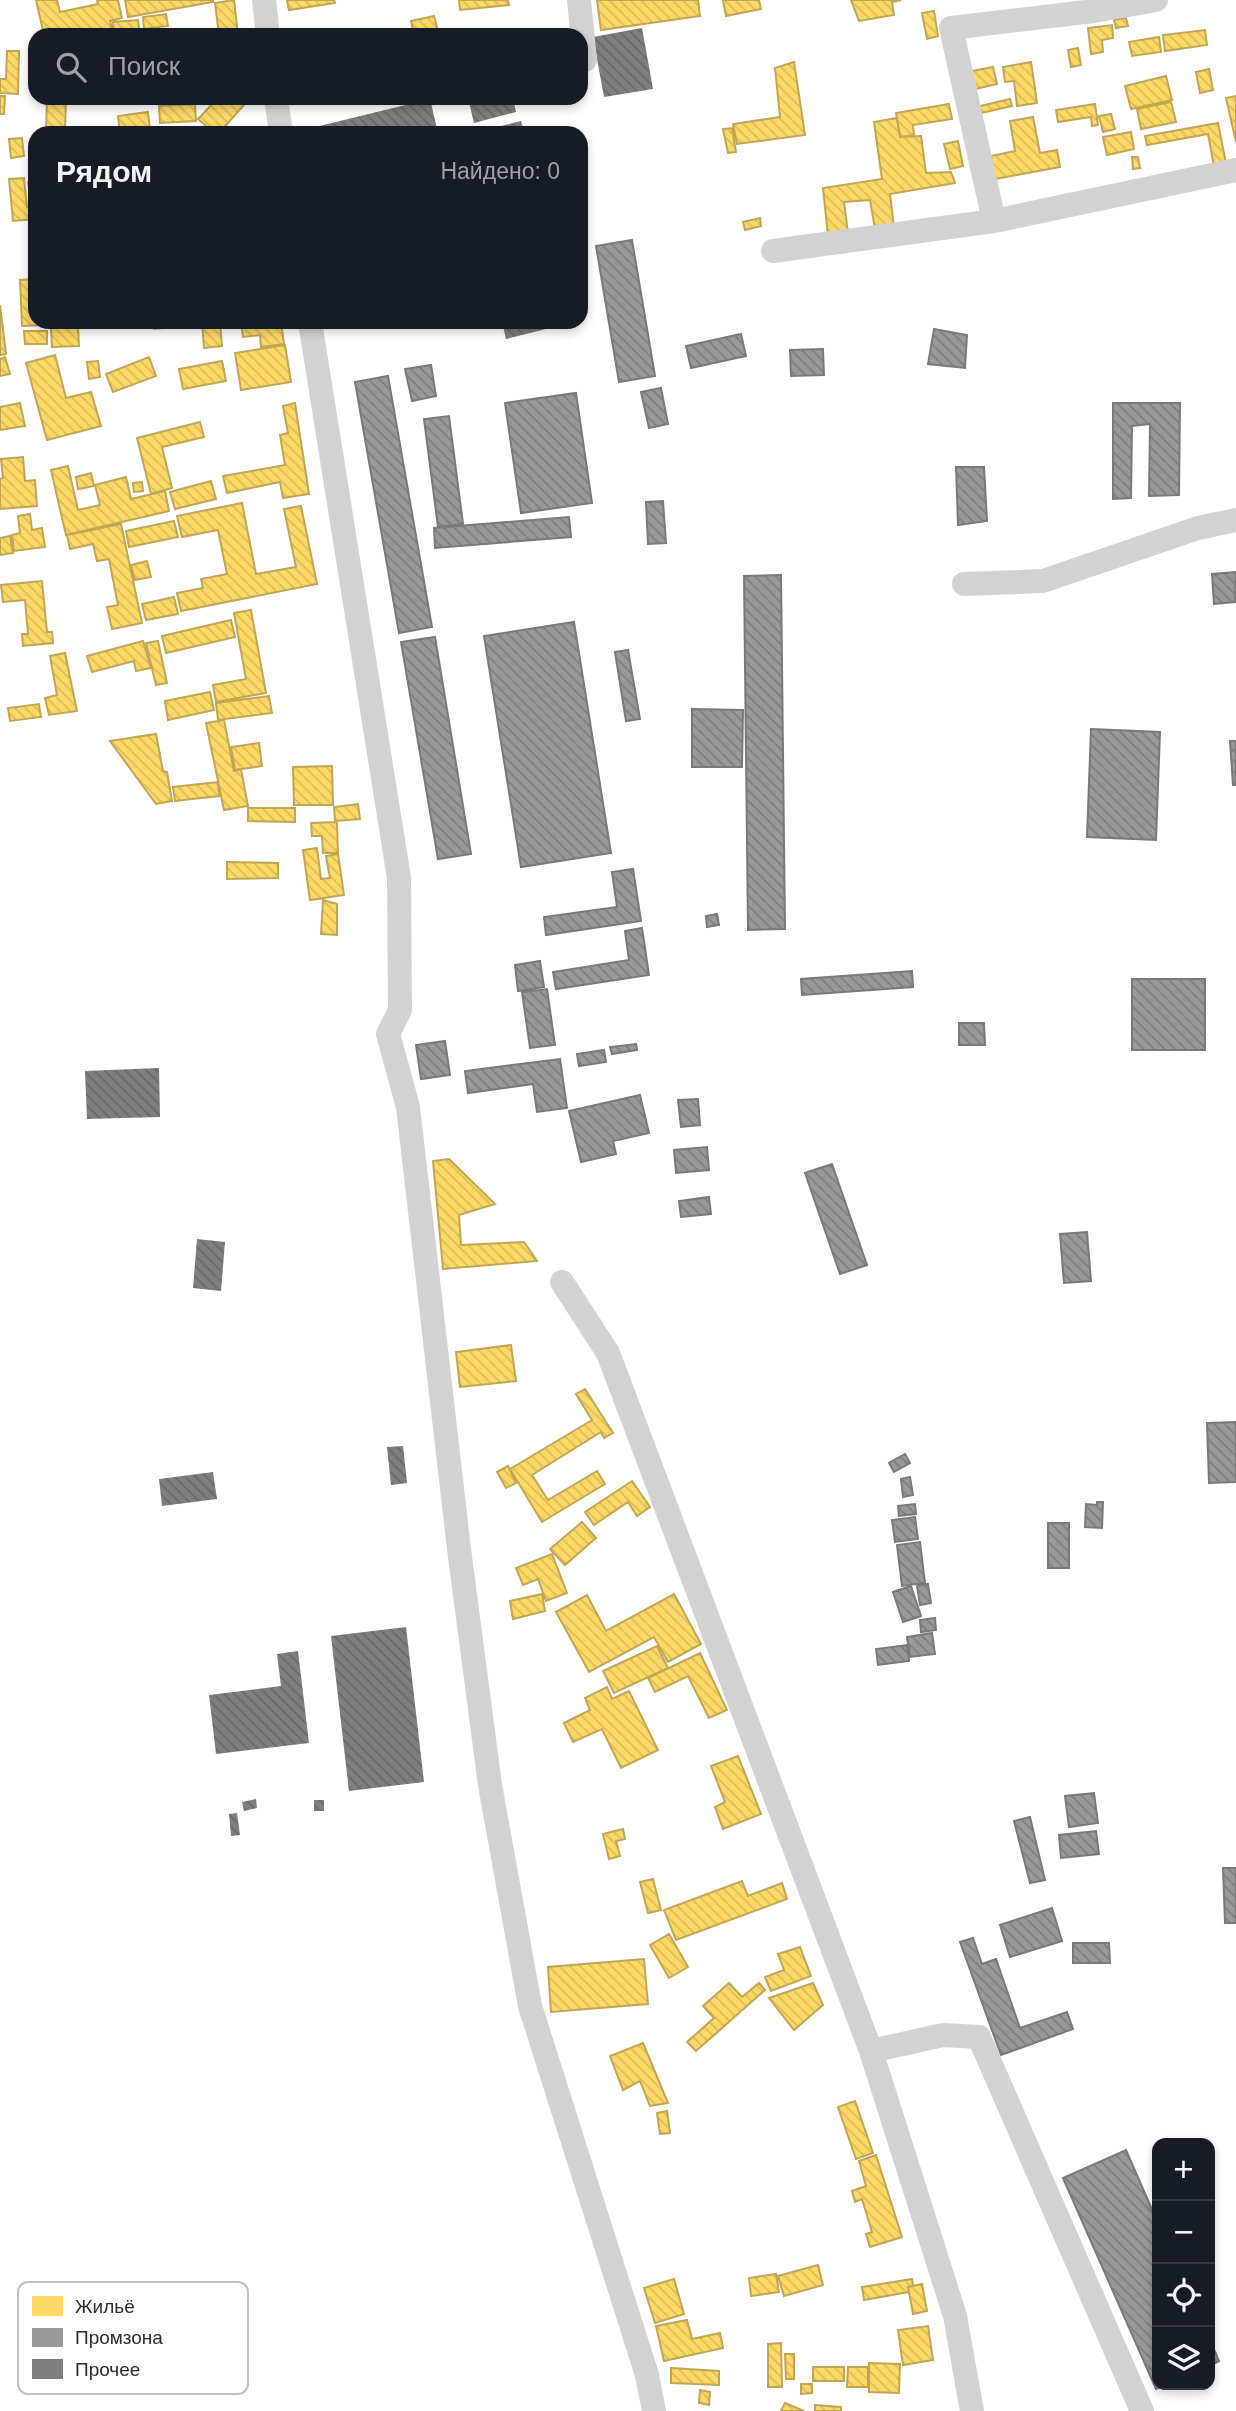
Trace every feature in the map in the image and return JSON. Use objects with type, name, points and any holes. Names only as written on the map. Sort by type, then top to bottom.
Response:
[{"type":"street","points":[[264,0],[267,28]]},
{"type":"street","points":[[579,0],[582,28]]},
{"type":"street","points":[[994,221],[951,28],[1094,11],[1156,0]]},
{"type":"street","points":[[277,105],[280,126]]},
{"type":"street","points":[[773,251],[994,221],[1236,170]]},
{"type":"street","points":[[311,329],[399,878],[400,1010],[388,1034],[408,1108],[459,1549],[490,1785],[530,2006],[647,2375],[654,2411]]},
{"type":"street","points":[[964,584],[1043,582],[1198,528],[1236,520]]},
{"type":"street","points":[[562,1282],[608,1353],[871,2051],[955,2316],[972,2411]]},
{"type":"street","points":[[871,2051],[943,2035],[979,2037],[1142,2411]]},
{"type":"building: Жильё","points":[[36,0],[57,0],[60,12],[98,4],[97,0],[118,0],[122,18],[110,21],[112,28],[42,28]]},
{"type":"building: Жильё","points":[[125,0],[213,0],[213,2],[128,17]]},
{"type":"building: Жильё","points":[[234,0],[237,28],[218,28],[215,3]]},
{"type":"building: Жильё","points":[[287,0],[334,0],[335,3],[289,10]]},
{"type":"building: Жильё","points":[[459,0],[508,0],[509,5],[460,10]]},
{"type":"building: Жильё","points":[[597,0],[698,0],[700,16],[601,30]]},
{"type":"building: Жильё","points":[[723,0],[759,0],[761,9],[726,16]]},
{"type":"building: Жильё","points":[[851,0],[901,0],[892,2],[894,15],[859,21]]},
{"type":"building: Жильё","points":[[934,11],[938,36],[927,39],[922,13]]},
{"type":"building: Жильё","points":[[166,14],[168,26],[144,28],[143,17]]},
{"type":"building: Жильё","points":[[434,16],[437,28],[412,28],[411,21]]},
{"type":"building: Жильё","points":[[1126,18],[1128,26],[1116,28],[1114,20]]},
{"type":"building: Жильё","points":[[138,20],[139,28],[113,28],[113,22]]},
{"type":"building: Жильё","points":[[1112,25],[1113,38],[1102,40],[1103,52],[1091,54],[1088,28]]},
{"type":"building: Жильё","points":[[1205,30],[1207,45],[1165,51],[1163,35]]},
{"type":"building: Жильё","points":[[1159,37],[1161,52],[1132,56],[1129,42]]},
{"type":"building: Жильё","points":[[1078,48],[1081,65],[1071,67],[1068,50]]},
{"type":"building: Жильё","points":[[7,51],[19,51],[18,94],[0,93],[0,79],[6,79]]},
{"type":"building: Жильё","points":[[794,62],[805,135],[737,144],[733,124],[780,117],[775,68]]},
{"type":"building: Жильё","points":[[1031,62],[1037,103],[1017,106],[1014,81],[1005,82],[1003,67]]},
{"type":"building: Жильё","points":[[993,67],[997,84],[971,90],[967,72]]},
{"type":"building: Жильё","points":[[1209,69],[1213,90],[1200,93],[1196,72]]},
{"type":"building: Жильё","points":[[1166,76],[1172,100],[1131,109],[1125,86]]},
{"type":"building: Жильё","points":[[0,96],[5,96],[4,114],[0,114]]},
{"type":"building: Жильё","points":[[1236,96],[1236,142],[1226,98]]},
{"type":"building: Жильё","points":[[1010,99],[1012,106],[977,114],[976,107]]},
{"type":"building: Жильё","points":[[1171,102],[1176,122],[1141,129],[1137,109]]},
{"type":"building: Жильё","points":[[949,104],[952,119],[913,125],[914,135],[900,137],[896,113]]},
{"type":"building: Жильё","points":[[1095,104],[1098,125],[1092,126],[1091,117],[1058,122],[1056,110]]},
{"type":"building: Жильё","points":[[47,105],[66,105],[65,126],[46,126]]},
{"type":"building: Жильё","points":[[195,105],[196,121],[160,123],[159,106]]},
{"type":"building: Жильё","points":[[211,105],[244,105],[225,126],[206,126],[198,119]]},
{"type":"building: Жильё","points":[[148,112],[150,126],[119,126],[118,116]]},
{"type":"building: Жильё","points":[[1111,114],[1115,129],[1103,132],[1099,116]]},
{"type":"building: Жильё","points":[[1033,117],[1040,153],[1057,150],[1060,167],[995,179],[991,156],[1015,151],[1010,121]]},
{"type":"building: Жильё","points":[[897,118],[900,137],[921,136],[926,173],[951,172],[955,183],[890,194],[894,227],[875,229],[870,200],[844,202],[848,233],[828,236],[823,188],[882,179],[874,122]]},
{"type":"building: Жильё","points":[[1218,123],[1226,163],[1214,166],[1208,134],[1147,145],[1145,136]]},
{"type":"building: Жильё","points":[[732,128],[736,152],[728,153],[723,129]]},
{"type":"building: Жильё","points":[[1131,132],[1134,149],[1107,155],[1103,137]]},
{"type":"building: Жильё","points":[[22,138],[24,156],[11,158],[9,139]]},
{"type":"building: Жильё","points":[[958,141],[963,166],[950,169],[944,144]]},
{"type":"building: Жильё","points":[[1132,157],[1138,157],[1140,168],[1133,169]]},
{"type":"building: Жильё","points":[[24,178],[28,220],[13,221],[9,179]]},
{"type":"building: Жильё","points":[[760,218],[761,226],[745,230],[743,222]]},
{"type":"building: Жильё","points":[[28,279],[28,326],[22,326],[20,280]]},
{"type":"building: Жильё","points":[[0,305],[6,354],[0,355]]},
{"type":"building: Жильё","points":[[51,329],[78,329],[79,346],[52,347]]},
{"type":"building: Жильё","points":[[203,329],[221,329],[222,346],[204,348]]},
{"type":"building: Жильё","points":[[242,329],[282,329],[284,344],[261,347],[260,335],[243,337]]},
{"type":"building: Жильё","points":[[24,331],[47,331],[47,344],[25,344]]},
{"type":"building: Жильё","points":[[285,345],[291,382],[241,390],[235,353]]},
{"type":"building: Жильё","points":[[55,355],[66,398],[91,392],[101,426],[47,440],[26,363]]},
{"type":"building: Жильё","points":[[5,357],[10,374],[0,376],[0,359]]},
{"type":"building: Жильё","points":[[149,357],[156,376],[113,392],[106,374]]},
{"type":"building: Жильё","points":[[98,361],[100,377],[89,379],[87,362]]},
{"type":"building: Жильё","points":[[222,361],[226,381],[183,389],[179,369]]},
{"type":"building: Жильё","points":[[20,403],[25,426],[0,430],[0,407]]},
{"type":"building: Жильё","points":[[295,403],[309,494],[283,498],[280,482],[227,493],[223,476],[285,465],[280,435],[288,433],[283,406]]},
{"type":"building: Жильё","points":[[200,422],[204,437],[162,447],[172,488],[151,494],[137,438]]},
{"type":"building: Жильё","points":[[23,457],[25,481],[35,480],[37,506],[0,509],[0,479],[3,478],[1,459]]},
{"type":"building: Жильё","points":[[68,466],[78,510],[100,505],[95,485],[126,477],[131,499],[165,491],[169,511],[66,535],[51,470]]},
{"type":"building: Жильё","points":[[91,473],[94,486],[78,489],[76,477]]},
{"type":"building: Жильё","points":[[211,481],[216,499],[175,509],[170,492]]},
{"type":"building: Жильё","points":[[142,482],[143,491],[134,492],[133,483]]},
{"type":"building: Жильё","points":[[242,503],[256,574],[296,567],[284,509],[301,506],[317,584],[181,611],[177,593],[203,588],[201,579],[227,574],[218,530],[182,537],[177,516]]},
{"type":"building: Жильё","points":[[30,514],[32,530],[42,528],[45,547],[14,551],[12,535],[20,533],[18,516]]},
{"type":"building: Жильё","points":[[174,521],[178,537],[129,547],[126,531]]},
{"type":"building: Жильё","points":[[121,524],[142,623],[112,629],[107,607],[118,605],[109,559],[97,561],[93,544],[70,549],[67,535]]},
{"type":"building: Жильё","points":[[10,536],[13,553],[0,555],[0,538]]},
{"type":"building: Жильё","points":[[147,561],[151,577],[135,580],[131,565]]},
{"type":"building: Жильё","points":[[42,581],[47,632],[52,632],[53,643],[23,646],[22,634],[28,634],[25,600],[3,602],[1,585]]},
{"type":"building: Жильё","points":[[174,597],[178,614],[146,620],[142,604]]},
{"type":"building: Жильё","points":[[251,610],[266,693],[216,702],[213,685],[246,679],[234,613]]},
{"type":"building: Жильё","points":[[231,620],[235,637],[166,653],[162,636]]},
{"type":"building: Жильё","points":[[143,641],[151,668],[136,671],[134,661],[92,672],[87,656]]},
{"type":"building: Жильё","points":[[158,641],[167,683],[156,685],[146,643]]},
{"type":"building: Жильё","points":[[65,653],[77,711],[49,715],[45,698],[57,695],[50,656]]},
{"type":"building: Жильё","points":[[210,692],[214,710],[168,720],[165,701]]},
{"type":"building: Жильё","points":[[269,696],[272,713],[218,720],[216,703]]},
{"type":"building: Жильё","points":[[39,704],[41,717],[10,721],[8,708]]},
{"type":"building: Жильё","points":[[224,720],[234,771],[241,769],[248,806],[224,810],[206,723]]},
{"type":"building: Жильё","points":[[156,734],[172,801],[156,804],[110,741]]},
{"type":"building: Жильё","points":[[259,743],[262,766],[235,770],[231,747]]},
{"type":"building: Жильё","points":[[332,766],[333,805],[294,805],[293,767]]},
{"type":"building: Жильё","points":[[218,782],[219,796],[175,801],[173,787]]},
{"type":"building: Жильё","points":[[358,804],[360,819],[335,821],[334,807]]},
{"type":"building: Жильё","points":[[248,808],[295,808],[295,822],[248,821]]},
{"type":"building: Жильё","points":[[337,822],[338,853],[323,853],[322,836],[312,836],[311,823]]},
{"type":"building: Жильё","points":[[317,848],[321,879],[330,878],[326,856],[338,854],[344,895],[310,900],[303,850]]},
{"type":"building: Жильё","points":[[227,862],[278,863],[278,878],[227,879]]},
{"type":"building: Жильё","points":[[323,900],[337,904],[337,935],[321,934]]},
{"type":"building: Жильё","points":[[449,1159],[495,1204],[459,1215],[461,1245],[524,1242],[537,1261],[443,1269],[433,1161]]},
{"type":"building: Жильё","points":[[511,1345],[516,1381],[460,1387],[456,1352]]},
{"type":"building: Жильё","points":[[585,1389],[613,1433],[604,1438],[601,1432],[532,1475],[548,1500],[597,1471],[605,1484],[542,1522],[510,1469],[592,1420],[576,1394]]},
{"type":"building: Жильё","points":[[508,1466],[516,1483],[506,1488],[497,1472]]},
{"type":"building: Жильё","points":[[632,1481],[650,1507],[637,1516],[628,1502],[594,1525],[585,1512]]},
{"type":"building: Жильё","points":[[582,1522],[596,1538],[565,1565],[550,1549]]},
{"type":"building: Жильё","points":[[552,1554],[567,1593],[546,1601],[538,1579],[523,1585],[516,1568]]},
{"type":"building: Жильё","points":[[542,1594],[545,1611],[513,1619],[510,1601]]},
{"type":"building: Жильё","points":[[674,1594],[701,1644],[668,1662],[654,1637],[589,1672],[556,1612],[587,1595],[606,1631]]},
{"type":"building: Жильё","points":[[657,1646],[668,1668],[614,1693],[603,1671]]},
{"type":"building: Жильё","points":[[700,1653],[727,1710],[709,1718],[688,1676],[655,1692],[648,1678]]},
{"type":"building: Жильё","points":[[607,1687],[612,1699],[629,1691],[658,1750],[621,1768],[602,1729],[573,1742],[564,1723],[590,1710],[585,1698]]},
{"type":"building: Жильё","points":[[738,1756],[761,1814],[723,1829],[715,1807],[725,1802],[711,1766]]},
{"type":"building: Жильё","points":[[623,1829],[625,1839],[616,1841],[620,1856],[609,1859],[603,1834]]},
{"type":"building: Жильё","points":[[653,1879],[661,1910],[648,1913],[640,1882]]},
{"type":"building: Жильё","points":[[742,1881],[748,1896],[782,1883],[787,1899],[676,1940],[664,1910]]},
{"type":"building: Жильё","points":[[669,1934],[688,1967],[669,1978],[650,1945]]},
{"type":"building: Жильё","points":[[800,1947],[811,1976],[771,1991],[765,1977],[784,1970],[778,1954]]},
{"type":"building: Жильё","points":[[644,1959],[648,2004],[551,2012],[548,1967]]},
{"type":"building: Жильё","points":[[729,1983],[742,1997],[759,1983],[765,1990],[696,2051],[687,2042],[714,2018],[703,2006]]},
{"type":"building: Жильё","points":[[813,1983],[823,2005],[794,2030],[769,1998]]},
{"type":"building: Жильё","points":[[643,2043],[668,2103],[650,2106],[640,2081],[623,2090],[610,2056]]},
{"type":"building: Жильё","points":[[855,2101],[873,2153],[856,2159],[838,2107]]},
{"type":"building: Жильё","points":[[667,2111],[670,2133],[660,2134],[657,2113]]},
{"type":"building: Жильё","points":[[876,2155],[902,2237],[870,2247],[866,2234],[872,2232],[862,2199],[855,2202],[852,2191],[866,2186],[859,2161]]},
{"type":"building: Жильё","points":[[818,2265],[823,2285],[784,2296],[778,2276]]},
{"type":"building: Жильё","points":[[776,2274],[779,2292],[751,2296],[749,2278]]},
{"type":"building: Жильё","points":[[674,2279],[684,2314],[655,2323],[644,2288]]},
{"type":"building: Жильё","points":[[912,2279],[913,2286],[908,2287],[909,2292],[864,2300],[862,2287]]},
{"type":"building: Жильё","points":[[922,2284],[927,2311],[913,2314],[908,2287]]},
{"type":"building: Жильё","points":[[687,2320],[692,2339],[720,2333],[723,2348],[664,2361],[656,2326]]},
{"type":"building: Жильё","points":[[928,2326],[933,2360],[903,2365],[898,2330]]},
{"type":"building: Жильё","points":[[781,2343],[782,2387],[768,2387],[768,2344]]},
{"type":"building: Жильё","points":[[785,2354],[794,2354],[794,2379],[786,2379]]},
{"type":"building: Жильё","points":[[869,2363],[900,2364],[899,2393],[869,2392]]},
{"type":"building: Жильё","points":[[813,2367],[844,2367],[844,2381],[813,2381]]},
{"type":"building: Жильё","points":[[848,2367],[868,2367],[868,2387],[847,2387]]},
{"type":"building: Жильё","points":[[671,2368],[719,2371],[719,2385],[671,2383]]},
{"type":"building: Жильё","points":[[801,2384],[812,2384],[812,2393],[801,2394]]},
{"type":"building: Жильё","points":[[700,2390],[710,2392],[709,2405],[699,2403]]},
{"type":"building: Жильё","points":[[785,2403],[804,2411],[781,2411]]},
{"type":"building: Жильё","points":[[815,2405],[841,2407],[841,2411],[815,2411]]},
{"type":"building: Промзона","points":[[632,240],[655,376],[619,382],[596,246]]},
{"type":"building: Промзона","points":[[934,329],[967,335],[965,368],[928,364]]},
{"type":"building: Промзона","points":[[741,334],[746,356],[691,368],[686,346]]},
{"type":"building: Промзона","points":[[823,349],[824,375],[791,376],[790,350]]},
{"type":"building: Промзона","points":[[431,365],[436,396],[412,401],[405,369]]},
{"type":"building: Промзона","points":[[388,376],[432,627],[399,633],[355,382]]},
{"type":"building: Промзона","points":[[661,388],[668,424],[649,428],[641,392]]},
{"type":"building: Промзона","points":[[576,393],[592,503],[521,513],[505,403]]},
{"type":"building: Промзона","points":[[1113,403],[1180,403],[1179,495],[1149,496],[1150,424],[1132,426],[1131,498],[1113,499]]},
{"type":"building: Промзона","points":[[449,416],[463,524],[438,527],[424,419]]},
{"type":"building: Промзона","points":[[956,467],[984,467],[987,521],[958,525]]},
{"type":"building: Промзона","points":[[663,501],[666,543],[648,544],[646,502]]},
{"type":"building: Промзона","points":[[569,517],[571,537],[435,548],[434,528]]},
{"type":"building: Промзона","points":[[1236,572],[1235,602],[1214,604],[1212,574]]},
{"type":"building: Промзона","points":[[781,575],[785,929],[748,930],[744,576]]},
{"type":"building: Промзона","points":[[574,622],[611,853],[521,867],[484,636]]},
{"type":"building: Промзона","points":[[435,637],[471,854],[438,859],[401,642]]},
{"type":"building: Промзона","points":[[628,650],[640,719],[626,721],[615,652]]},
{"type":"building: Промзона","points":[[692,709],[743,710],[742,767],[692,767]]},
{"type":"building: Промзона","points":[[1091,729],[1160,732],[1156,840],[1087,837]]},
{"type":"building: Промзона","points":[[1230,741],[1236,741],[1236,785],[1233,785]]},
{"type":"building: Промзона","points":[[633,869],[641,921],[546,935],[544,917],[617,907],[612,872]]},
{"type":"building: Промзона","points":[[717,914],[719,925],[707,927],[706,916]]},
{"type":"building: Промзона","points":[[642,928],[649,975],[556,989],[553,972],[629,960],[625,931]]},
{"type":"building: Промзона","points":[[540,961],[544,987],[518,991],[515,965]]},
{"type":"building: Промзона","points":[[912,971],[913,987],[802,995],[801,979]]},
{"type":"building: Промзона","points":[[1132,979],[1205,979],[1205,1050],[1132,1050]]},
{"type":"building: Промзона","points":[[547,989],[555,1045],[530,1048],[522,992]]},
{"type":"building: Промзона","points":[[959,1023],[984,1023],[985,1045],[959,1045]]},
{"type":"building: Промзона","points":[[445,1041],[450,1075],[421,1079],[416,1045]]},
{"type":"building: Промзона","points":[[636,1044],[637,1050],[612,1054],[610,1047]]},
{"type":"building: Промзона","points":[[604,1050],[606,1062],[579,1066],[577,1054]]},
{"type":"building: Промзона","points":[[560,1059],[567,1108],[537,1112],[533,1084],[468,1093],[465,1071]]},
{"type":"building: Промзона","points":[[640,1095],[649,1133],[613,1141],[616,1154],[581,1162],[569,1111]]},
{"type":"building: Промзона","points":[[698,1099],[700,1125],[681,1127],[678,1100]]},
{"type":"building: Промзона","points":[[707,1147],[709,1170],[676,1173],[674,1150]]},
{"type":"building: Промзона","points":[[832,1164],[867,1265],[840,1274],[805,1173]]},
{"type":"building: Промзона","points":[[709,1197],[711,1214],[681,1217],[679,1201]]},
{"type":"building: Промзона","points":[[1087,1232],[1091,1281],[1064,1283],[1060,1234]]},
{"type":"building: Промзона","points":[[1236,1422],[1236,1482],[1209,1483],[1207,1423]]},
{"type":"building: Промзона","points":[[905,1454],[910,1463],[894,1472],[889,1463]]},
{"type":"building: Промзона","points":[[910,1477],[913,1495],[903,1497],[901,1479]]},
{"type":"building: Промзона","points":[[1097,1502],[1103,1502],[1102,1528],[1085,1527],[1086,1504],[1097,1505]]},
{"type":"building: Промзона","points":[[915,1504],[916,1514],[899,1516],[898,1506]]},
{"type":"building: Промзона","points":[[915,1517],[918,1539],[895,1542],[892,1520]]},
{"type":"building: Промзона","points":[[1048,1523],[1069,1523],[1069,1568],[1048,1568]]},
{"type":"building: Промзона","points":[[920,1542],[925,1583],[902,1586],[897,1545]]},
{"type":"building: Промзона","points":[[928,1584],[931,1603],[920,1605],[917,1586]]},
{"type":"building: Промзона","points":[[911,1586],[921,1616],[903,1622],[893,1592]]},
{"type":"building: Промзона","points":[[935,1618],[936,1630],[921,1632],[920,1620]]},
{"type":"building: Промзона","points":[[932,1633],[935,1654],[910,1657],[907,1637]]},
{"type":"building: Промзона","points":[[907,1645],[909,1661],[878,1665],[876,1649]]},
{"type":"building: Промзона","points":[[1094,1793],[1098,1823],[1069,1827],[1065,1796]]},
{"type":"building: Промзона","points":[[1030,1817],[1045,1880],[1030,1883],[1014,1821]]},
{"type":"building: Промзона","points":[[1096,1831],[1099,1854],[1061,1858],[1059,1835]]},
{"type":"building: Промзона","points":[[1223,1868],[1236,1868],[1236,1923],[1225,1923]]},
{"type":"building: Промзона","points":[[1052,1908],[1062,1941],[1010,1957],[1000,1925]]},
{"type":"building: Промзона","points":[[973,1938],[982,1964],[996,1959],[1020,2028],[1067,2012],[1073,2029],[1001,2055],[960,1942]]},
{"type":"building: Промзона","points":[[1073,1943],[1109,1943],[1110,1963],[1073,1963]]},
{"type":"building: Промзона","points":[[1126,2150],[1152,2210],[1152,2380],[1063,2178]]},
{"type":"building: Прочее","points":[[642,28],[653,89],[604,97],[593,37]]},
{"type":"building: Прочее","points":[[405,105],[431,105],[436,126],[319,126]]},
{"type":"building: Прочее","points":[[470,105],[514,105],[516,112],[474,123]]},
{"type":"building: Прочее","points":[[521,121],[522,126],[501,126]]},
{"type":"building: Прочее","points":[[504,329],[546,329],[506,339]]},
{"type":"building: Прочее","points":[[159,1068],[160,1117],[87,1119],[85,1071]]},
{"type":"building: Прочее","points":[[197,1239],[225,1242],[221,1291],[193,1288]]},
{"type":"building: Прочее","points":[[403,1446],[407,1483],[391,1485],[387,1447]]},
{"type":"building: Прочее","points":[[213,1472],[217,1499],[162,1506],[159,1479]]},
{"type":"building: Прочее","points":[[406,1627],[424,1782],[349,1791],[331,1636]]},
{"type":"building: Прочее","points":[[298,1651],[309,1743],[216,1754],[209,1695],[281,1686],[277,1654]]},
{"type":"building: Прочее","points":[[256,1799],[257,1808],[244,1811],[242,1802]]},
{"type":"building: Прочее","points":[[314,1800],[324,1800],[324,1811],[314,1811]]},
{"type":"building: Прочее","points":[[237,1813],[240,1835],[231,1836],[229,1814]]}]
